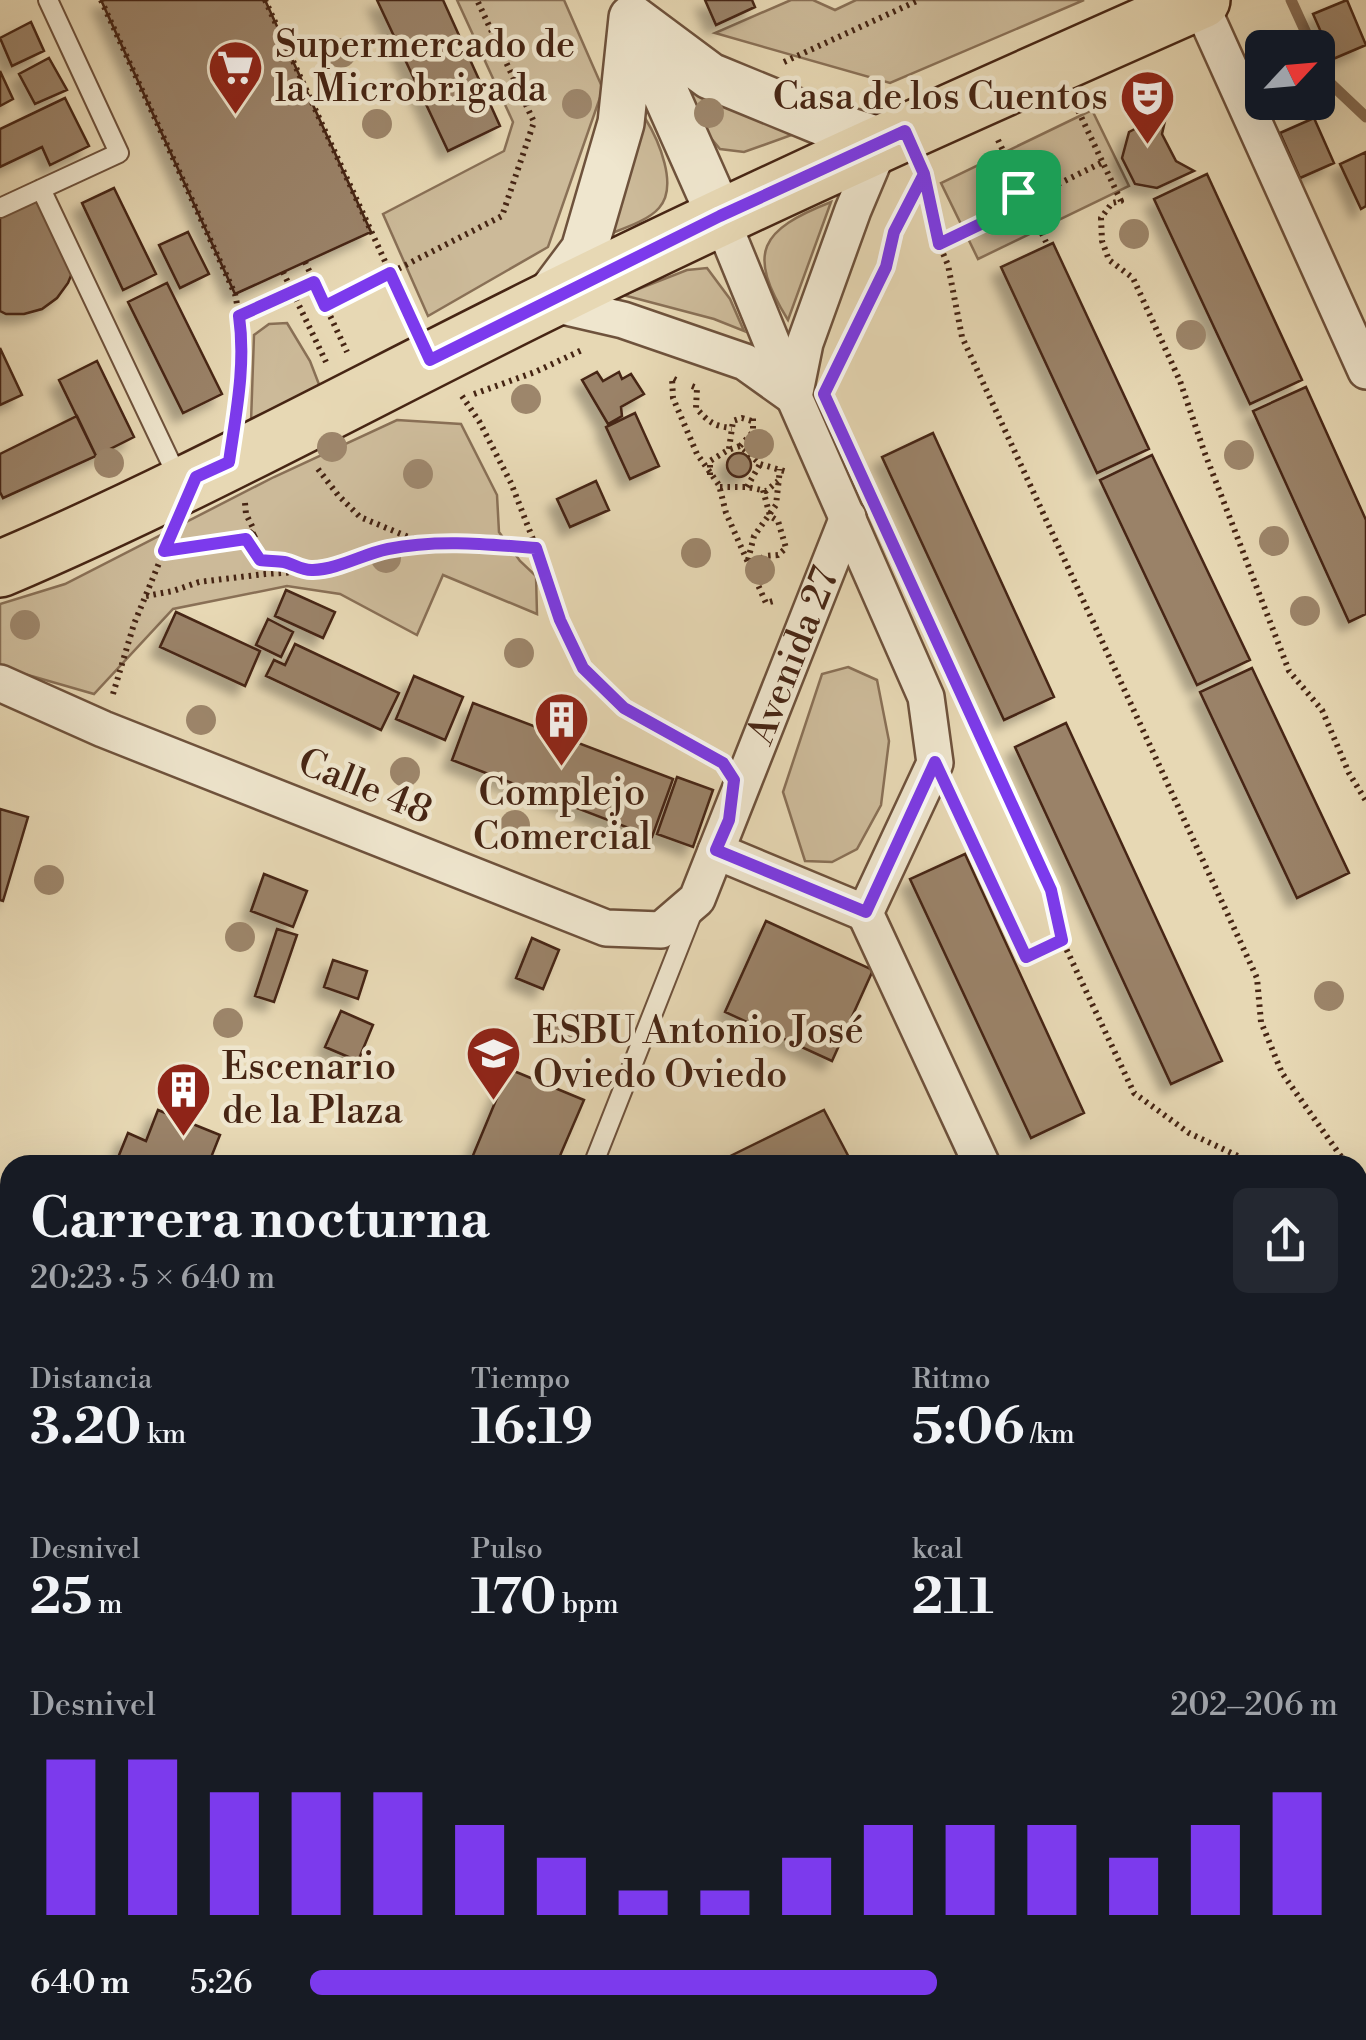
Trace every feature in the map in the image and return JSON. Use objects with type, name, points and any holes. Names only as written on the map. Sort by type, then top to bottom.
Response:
[{"type":"main road","points":[[0,569],[356,399],[445,371],[545,302],[720,216],[904,149],[1055,64],[1200,1]]},
{"type":"street","points":[[1200,1],[1366,372]]},
{"type":"street","points":[[628,9],[710,76],[827,124],[904,149],[854,210],[804,343],[794,397],[745,362],[623,320],[545,302],[584,250],[620,122],[628,9]]},
{"type":"street","name":"Avenida 27","points":[[628,9],[926,698],[935,762]]},
{"type":"street","name":"Avenida 27","points":[[698,899],[848,517]]},
{"type":"street","name":"Calle 48","points":[[0,683],[103,728],[606,928],[661,930],[698,899]]},
{"type":"street","points":[[866,912],[935,762]]},
{"type":"street","points":[[722,835],[866,912],[977,1155]]},
{"type":"lane","points":[[0,208],[119,153],[48,0]]},
{"type":"lane","points":[[41,189],[231,461]]},
{"type":"lane","name":"Avenida 27","points":[[597,1155],[698,899]]},
{"type":"path","points":[[100,0],[235,294],[242,334],[241,381],[231,461],[254,530],[246,539]]},
{"type":"path","points":[[265,0],[390,273],[445,371],[479,421],[511,483],[560,620],[583,668],[624,708],[723,763],[734,780],[722,835]]},
{"type":"path","points":[[325,306],[502,216],[534,122],[477,0]]},
{"type":"path","points":[[782,62],[920,0]]},
{"type":"path","points":[[1055,64],[1121,201],[1112,203],[1101,218],[1102,241],[1109,260],[1133,278],[1180,381],[1289,670],[1322,710],[1349,773],[1366,801]]},
{"type":"path","points":[[904,149],[948,265],[962,337],[1257,978],[1261,1022],[1282,1073],[1340,1155]]},
{"type":"path","points":[[844,349],[886,267],[904,149]]},
{"type":"path","points":[[1038,194],[1103,162]]},
{"type":"path","points":[[1030,188],[1038,194],[1040,204],[1032,213],[1024,214],[1016,207],[1015,196],[1021,189],[1030,188]]},
{"type":"path","points":[[939,244],[1016,207]]},
{"type":"path","points":[[1032,213],[1046,242]]},
{"type":"path","points":[[304,262],[325,306],[356,399]]},
{"type":"path","points":[[283,272],[356,399]]},
{"type":"path","points":[[239,316],[314,282]]},
{"type":"path","points":[[445,371],[535,372],[593,347]]},
{"type":"path","points":[[732,428],[716,426],[696,408],[696,388],[672,378],[674,398],[697,454],[721,488],[766,491],[779,480]]},
{"type":"path","points":[[710,474],[710,461],[740,446],[753,432],[756,411],[768,425]]},
{"type":"path","points":[[728,450],[733,421],[752,421]]},
{"type":"path","points":[[740,446],[760,464],[796,476],[789,458]]},
{"type":"path","points":[[231,461],[315,465],[360,517],[424,543]]},
{"type":"path","points":[[103,728],[134,624],[164,551],[231,461]]},
{"type":"path","points":[[747,488],[760,464]]},
{"type":"path","points":[[748,566],[754,536],[776,505],[780,469]]},
{"type":"path","points":[[719,485],[726,514],[766,603],[788,596]]},
{"type":"path","points":[[748,566],[786,548],[778,521],[770,516],[763,490]]},
{"type":"path","points":[[164,551],[246,539],[261,532]]},
{"type":"path","points":[[246,539],[260,560],[287,562],[312,571]]},
{"type":"path","points":[[146,596],[199,582],[312,571],[424,543],[536,548]]},
{"type":"path","points":[[966,702],[1051,890],[1062,940],[1134,1093],[1188,1133],[1235,1155]]},
{"type":"path","points":[[935,762],[1026,957],[1062,940]]},
{"type":"shaded area","points":[[457,0],[564,0],[603,89],[548,247],[428,316],[383,214],[504,151],[513,122]]},
{"type":"shaded area","points":[[791,0],[813,0],[835,10],[856,0],[1084,0],[890,83],[715,33]]},
{"type":"shaded area","points":[[682,90],[800,132],[744,152],[720,149],[695,119]]},
{"type":"shaded area","points":[[1092,110],[1129,186],[978,259],[941,183]]},
{"type":"shaded area","points":[[645,118],[667,175],[665,199],[647,217],[602,237]]},
{"type":"shaded area","points":[[831,202],[788,320],[767,277],[767,246],[788,223]]},
{"type":"shaded area","points":[[707,268],[730,299],[744,331],[623,295],[687,270]]},
{"type":"shaded area","points":[[287,323],[310,361],[320,387],[251,422],[254,335],[269,324]]},
{"type":"shaded area","points":[[397,420],[461,424],[497,495],[499,532],[536,576],[537,614],[443,575],[417,635],[340,594],[287,586],[173,609],[94,694],[0,667],[0,604],[65,584],[274,477]]},
{"type":"shaded area","points":[[848,667],[877,680],[889,741],[881,805],[857,849],[832,862],[805,861],[783,792],[822,674]]},
{"type":"building","name":"Supermercado de la Microbrigada","points":[[101,0],[265,0],[371,232],[235,294]]},
{"type":"building","points":[[377,0],[443,0],[500,126],[448,151]]},
{"type":"building","points":[[705,0],[752,0],[755,7],[716,25]]},
{"type":"building","points":[[1347,0],[1366,45],[1335,58],[1335,30],[1320,30],[1313,14]]},
{"type":"building","points":[[31,22],[44,51],[12,66],[0,38]]},
{"type":"building","points":[[49,58],[67,90],[35,104],[19,74]]},
{"type":"building","points":[[0,71],[13,99],[0,106]]},
{"type":"building","points":[[65,98],[89,146],[50,165],[42,147],[0,167],[0,129]]},
{"type":"building","name":"Casa de los Cuentos","points":[[1167,112],[1162,134],[1176,161],[1194,171],[1157,188],[1135,184],[1122,158],[1129,132]]},
{"type":"building","points":[[1315,120],[1334,163],[1300,178],[1280,133]]},
{"type":"building","points":[[1366,152],[1366,206],[1361,209],[1340,164]]},
{"type":"building","points":[[1207,174],[1302,380],[1250,404],[1154,199]]},
{"type":"building","points":[[114,188],[156,274],[123,290],[82,203]]},
{"type":"building","points":[[27,197],[45,203],[75,266],[57,298],[42,309],[6,314],[0,311],[0,199]]},
{"type":"building","points":[[188,232],[209,274],[180,288],[159,245]]},
{"type":"building","points":[[1053,243],[1149,449],[1097,473],[1001,267]]},
{"type":"building","points":[[167,283],[222,394],[183,413],[128,302]]},
{"type":"building","points":[[0,348],[22,395],[0,405]]},
{"type":"building","points":[[97,361],[134,437],[96,456],[59,380]]},
{"type":"building","points":[[597,372],[603,381],[619,372],[622,379],[631,374],[644,394],[621,407],[622,416],[608,424],[582,380]]},
{"type":"building","points":[[1306,387],[1366,520],[1366,614],[1349,622],[1253,411]]},
{"type":"building","points":[[635,413],[659,466],[630,479],[606,427]]},
{"type":"building","points":[[77,416],[96,456],[3,498],[0,454]]},
{"type":"building","points":[[933,433],[1054,697],[1004,720],[882,457]]},
{"type":"building","points":[[739,453],[751,465],[739,477],[727,465]]},
{"type":"building","points":[[1152,455],[1250,660],[1197,685],[1100,480]]},
{"type":"building","points":[[596,481],[609,510],[570,527],[557,499]]},
{"type":"building","points":[[286,590],[335,612],[323,638],[275,616]]},
{"type":"building","points":[[176,612],[260,651],[245,686],[160,647]]},
{"type":"building","points":[[268,619],[293,632],[281,657],[256,645]]},
{"type":"building","points":[[295,644],[399,693],[381,730],[266,676],[274,660],[285,665]]},
{"type":"building","points":[[1252,668],[1349,873],[1297,898],[1200,692]]},
{"type":"building","points":[[414,676],[463,697],[445,740],[396,719]]},
{"type":"building","name":"Complejo Comercial","points":[[473,703],[673,779],[652,837],[452,760]]},
{"type":"building","points":[[1066,723],[1222,1061],[1171,1084],[1015,747]]},
{"type":"building","points":[[677,777],[713,790],[693,847],[657,834]]},
{"type":"building","points":[[0,809],[28,817],[3,901],[0,900]]},
{"type":"building","points":[[965,854],[1084,1113],[1031,1138],[910,879]]},
{"type":"building","points":[[264,874],[307,891],[293,927],[251,911]]},
{"type":"building","points":[[766,921],[873,970],[832,1061],[725,1012]]},
{"type":"building","points":[[277,929],[297,935],[274,1002],[255,996]]},
{"type":"building","points":[[532,938],[559,950],[543,989],[516,978]]},
{"type":"building","points":[[333,960],[367,971],[358,999],[324,987]]},
{"type":"building","points":[[341,1011],[373,1025],[358,1061],[325,1047]]},
{"type":"building","points":[[509,1069],[584,1100],[560,1155],[473,1155]]},
{"type":"building","name":"Escenario de la Plaza","points":[[158,1110],[220,1135],[212,1155],[119,1155],[128,1133],[146,1141]]},
{"type":"building","points":[[824,1110],[848,1155],[732,1155]]},
{"type":"waterway","points":[[1291,0],[1305,30]]},
{"type":"waterway","points":[[1335,88],[1366,117]]},
{"type":"place","name":"Supermercado de la Microbrigada","points":[[236,116]]},
{"type":"place","name":"Casa de los Cuentos","points":[[1147,146]]},
{"type":"place","name":"Complejo Comercial","points":[[562,769]]},
{"type":"place","name":"ESBU Antonio José Oviedo Oviedo","points":[[494,1102]]},
{"type":"place","name":"Escenario de la Plaza","points":[[183,1138]]},
{"type":"route","points":[[1018,192],[1016,207],[939,244],[924,174],[905,131],[720,216],[430,360],[390,273],[325,306],[314,282],[239,316],[241,381],[229,462],[196,477],[164,551],[246,539],[260,560],[287,562],[312,571],[424,543],[536,548],[560,620],[583,668],[624,708],[723,763],[734,780],[729,820],[716,850],[866,912],[935,762],[1026,957],[1062,940],[1051,890],[824,394],[886,267],[894,232],[924,174],[939,244],[1016,207],[1024,214],[1036,211],[1040,196],[1026,187],[1018,192]]}]
